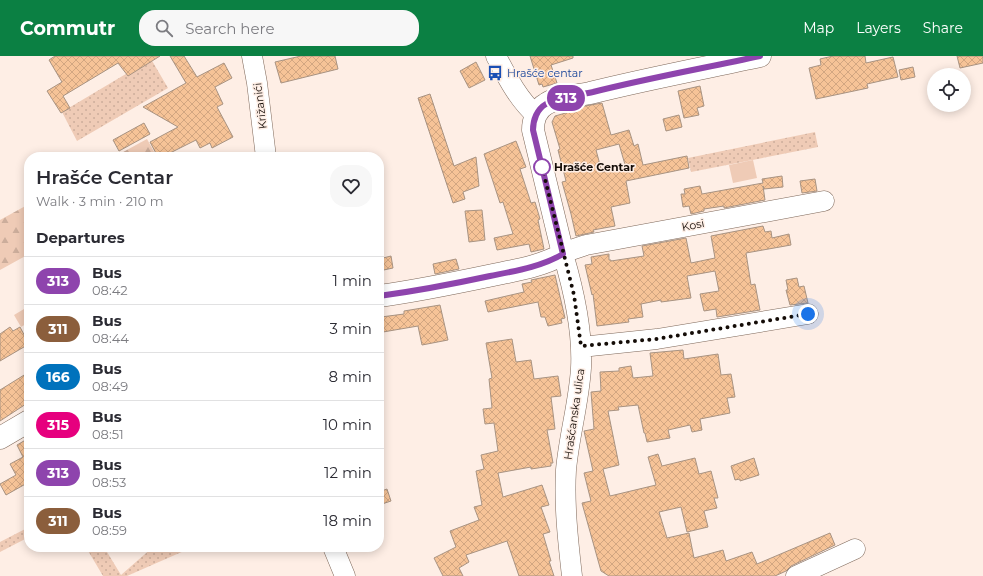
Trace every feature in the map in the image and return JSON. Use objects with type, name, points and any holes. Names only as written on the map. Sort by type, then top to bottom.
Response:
[{"type":"main road","points":[[384,295],[434,288],[503,273],[548,262],[563,254],[533,130],[536,115],[546,103],[760,56]]},
{"type":"main road","points":[[0,438],[24,424]]},
{"type":"street","name":"Križanići","points":[[252,56],[257,83],[265,152]]},
{"type":"street","points":[[496,56],[514,88],[536,115]]},
{"type":"street","name":"Kosi","points":[[563,254],[586,245],[824,201]]},
{"type":"street","name":"Hrašćanska ulica","points":[[563,254],[574,295],[581,346],[581,368],[572,421],[566,471],[567,522],[572,576]]},
{"type":"street","points":[[581,346],[656,339],[808,314]]},
{"type":"street","points":[[796,576],[855,549]]},
{"type":"street","points":[[335,552],[345,576]]},
{"type":"green space","points":[[151,59],[168,88],[77,141],[62,112]]},
{"type":"green space","points":[[815,132],[818,147],[691,172],[688,158]]},
{"type":"green space","points":[[147,139],[154,152],[123,152]]},
{"type":"green space","points":[[753,160],[757,178],[733,183],[729,165]]},
{"type":"green space","points":[[24,207],[24,257],[0,270],[0,220]]},
{"type":"green space","points":[[24,309],[24,325],[21,327],[14,315]]},
{"type":"green space","points":[[24,530],[24,540],[0,552],[0,542]]},
{"type":"green space","points":[[89,552],[107,552],[121,575],[147,552],[182,552],[127,576],[103,576]]},
{"type":"building","points":[[55,56],[160,56],[128,76],[118,63],[63,96],[70,108],[61,113],[47,91],[62,82],[49,60]]},
{"type":"building","points":[[170,56],[184,56],[197,77],[224,63],[232,78],[215,87],[223,104],[217,107],[233,137],[212,148],[210,143],[200,148],[196,140],[172,152],[155,152],[150,142],[178,127],[143,107],[186,83]]},
{"type":"building","points":[[301,56],[335,56],[338,69],[281,83],[275,62]]},
{"type":"building","points":[[530,56],[573,56],[573,58],[551,65],[557,83],[543,87],[542,84],[539,85]]},
{"type":"building","points":[[833,56],[865,56],[866,63],[893,57],[898,77],[867,84],[868,88],[816,99],[809,68],[821,65],[820,59]]},
{"type":"building","points":[[957,56],[983,56],[983,63],[960,68]]},
{"type":"building","points":[[476,62],[485,80],[469,88],[460,71]]},
{"type":"building","points":[[913,67],[915,77],[901,80],[899,70]]},
{"type":"building","points":[[700,86],[704,106],[697,108],[699,115],[684,118],[678,91]]},
{"type":"building","points":[[430,94],[454,166],[476,157],[479,186],[463,192],[465,199],[453,203],[418,98]]},
{"type":"building","points":[[602,103],[611,135],[629,130],[634,146],[638,144],[643,165],[687,156],[689,168],[626,181],[630,203],[611,207],[615,226],[593,230],[594,232],[576,236],[562,182],[566,181],[558,150],[560,149],[552,122],[555,116],[580,109],[580,107]],"holes":[[[619,144],[626,168],[602,172],[596,150]]]},
{"type":"building","points":[[679,115],[682,127],[666,131],[663,119]]},
{"type":"building","points":[[144,123],[150,134],[119,151],[113,140]]},
{"type":"building","points":[[516,141],[526,167],[520,169],[531,203],[535,202],[540,219],[538,220],[544,249],[531,252],[529,244],[497,250],[494,238],[513,234],[503,202],[500,203],[484,154]]},
{"type":"building","points":[[782,176],[783,187],[764,189],[763,186],[765,200],[724,208],[724,206],[704,209],[704,211],[691,214],[689,206],[683,207],[681,194],[685,194],[684,189],[700,186],[702,194],[763,183],[762,179]]},
{"type":"building","points":[[815,179],[817,191],[802,193],[800,181]]},
{"type":"building","points":[[482,210],[485,240],[469,242],[465,211]]},
{"type":"building","points":[[763,226],[765,232],[771,231],[772,238],[789,234],[791,245],[746,253],[751,285],[755,284],[760,310],[717,317],[716,309],[704,311],[700,294],[719,291],[715,271],[687,276],[691,298],[661,302],[661,300],[641,304],[643,317],[628,319],[629,322],[597,326],[593,294],[592,295],[585,265],[592,264],[591,257],[609,254],[609,260],[611,261],[644,256],[642,246],[686,238],[691,263],[715,258],[711,236]]},
{"type":"building","points":[[391,256],[393,268],[384,270],[384,258]]},
{"type":"building","points":[[456,259],[459,269],[435,274],[433,264]]},
{"type":"building","points":[[555,275],[565,318],[561,319],[562,323],[548,326],[545,317],[541,317],[538,302],[488,312],[485,301],[524,292],[522,284],[532,282],[531,280]]},
{"type":"building","points":[[797,278],[799,287],[804,286],[808,303],[790,305],[786,290],[788,290],[786,280]]},
{"type":"building","points":[[440,305],[448,340],[422,345],[418,326],[384,332],[384,317],[404,314],[404,311]]},
{"type":"building","points":[[10,327],[13,331],[20,327],[24,335],[24,347],[0,361],[0,334]]},
{"type":"building","points":[[512,339],[516,362],[531,360],[534,379],[558,376],[561,396],[551,397],[555,429],[547,430],[553,463],[551,463],[551,466],[531,469],[531,467],[498,473],[503,497],[542,485],[549,505],[541,507],[550,532],[543,534],[554,576],[519,576],[507,541],[466,555],[469,562],[459,568],[463,576],[443,576],[434,558],[456,547],[450,531],[479,520],[474,507],[482,505],[476,471],[484,469],[481,455],[498,451],[494,423],[485,424],[483,409],[492,408],[489,379],[492,378],[486,343]]},
{"type":"building","points":[[683,350],[684,359],[718,354],[721,375],[731,374],[735,397],[727,398],[730,413],[700,419],[702,430],[692,432],[690,425],[668,430],[670,438],[647,442],[638,405],[618,407],[619,410],[608,411],[619,465],[603,469],[610,496],[656,485],[648,457],[658,454],[662,466],[695,458],[699,474],[711,471],[718,498],[714,498],[717,508],[704,511],[708,527],[687,532],[681,507],[659,512],[667,538],[689,533],[694,558],[723,550],[726,561],[752,552],[757,564],[830,533],[835,545],[791,566],[786,571],[775,576],[609,576],[601,571],[582,503],[591,501],[584,473],[593,471],[584,431],[594,429],[591,392],[601,391],[600,372],[619,371],[619,368],[631,366],[633,378],[653,376],[650,353]]},
{"type":"building","points":[[24,375],[24,405],[0,421],[0,390]]},
{"type":"building","points":[[24,441],[24,485],[6,495],[0,484],[16,475],[10,464],[23,457],[17,445]]},
{"type":"building","points":[[754,458],[759,475],[740,481],[740,479],[735,480],[731,466]]},
{"type":"building","points":[[387,489],[391,501],[384,503],[384,490]]},
{"type":"bus line","name":"313","points":[[384,295],[434,288],[503,273],[548,262],[563,254],[533,130],[536,115],[546,103],[608,88],[760,56]]},
{"type":"place","name":"Hrašće centar","points":[[495,73]]},
{"type":"place","name":"Hrašće Centar","points":[[542,167]]},
{"type":"route","points":[[542,167],[574,295],[581,346],[656,339],[808,314]]}]
